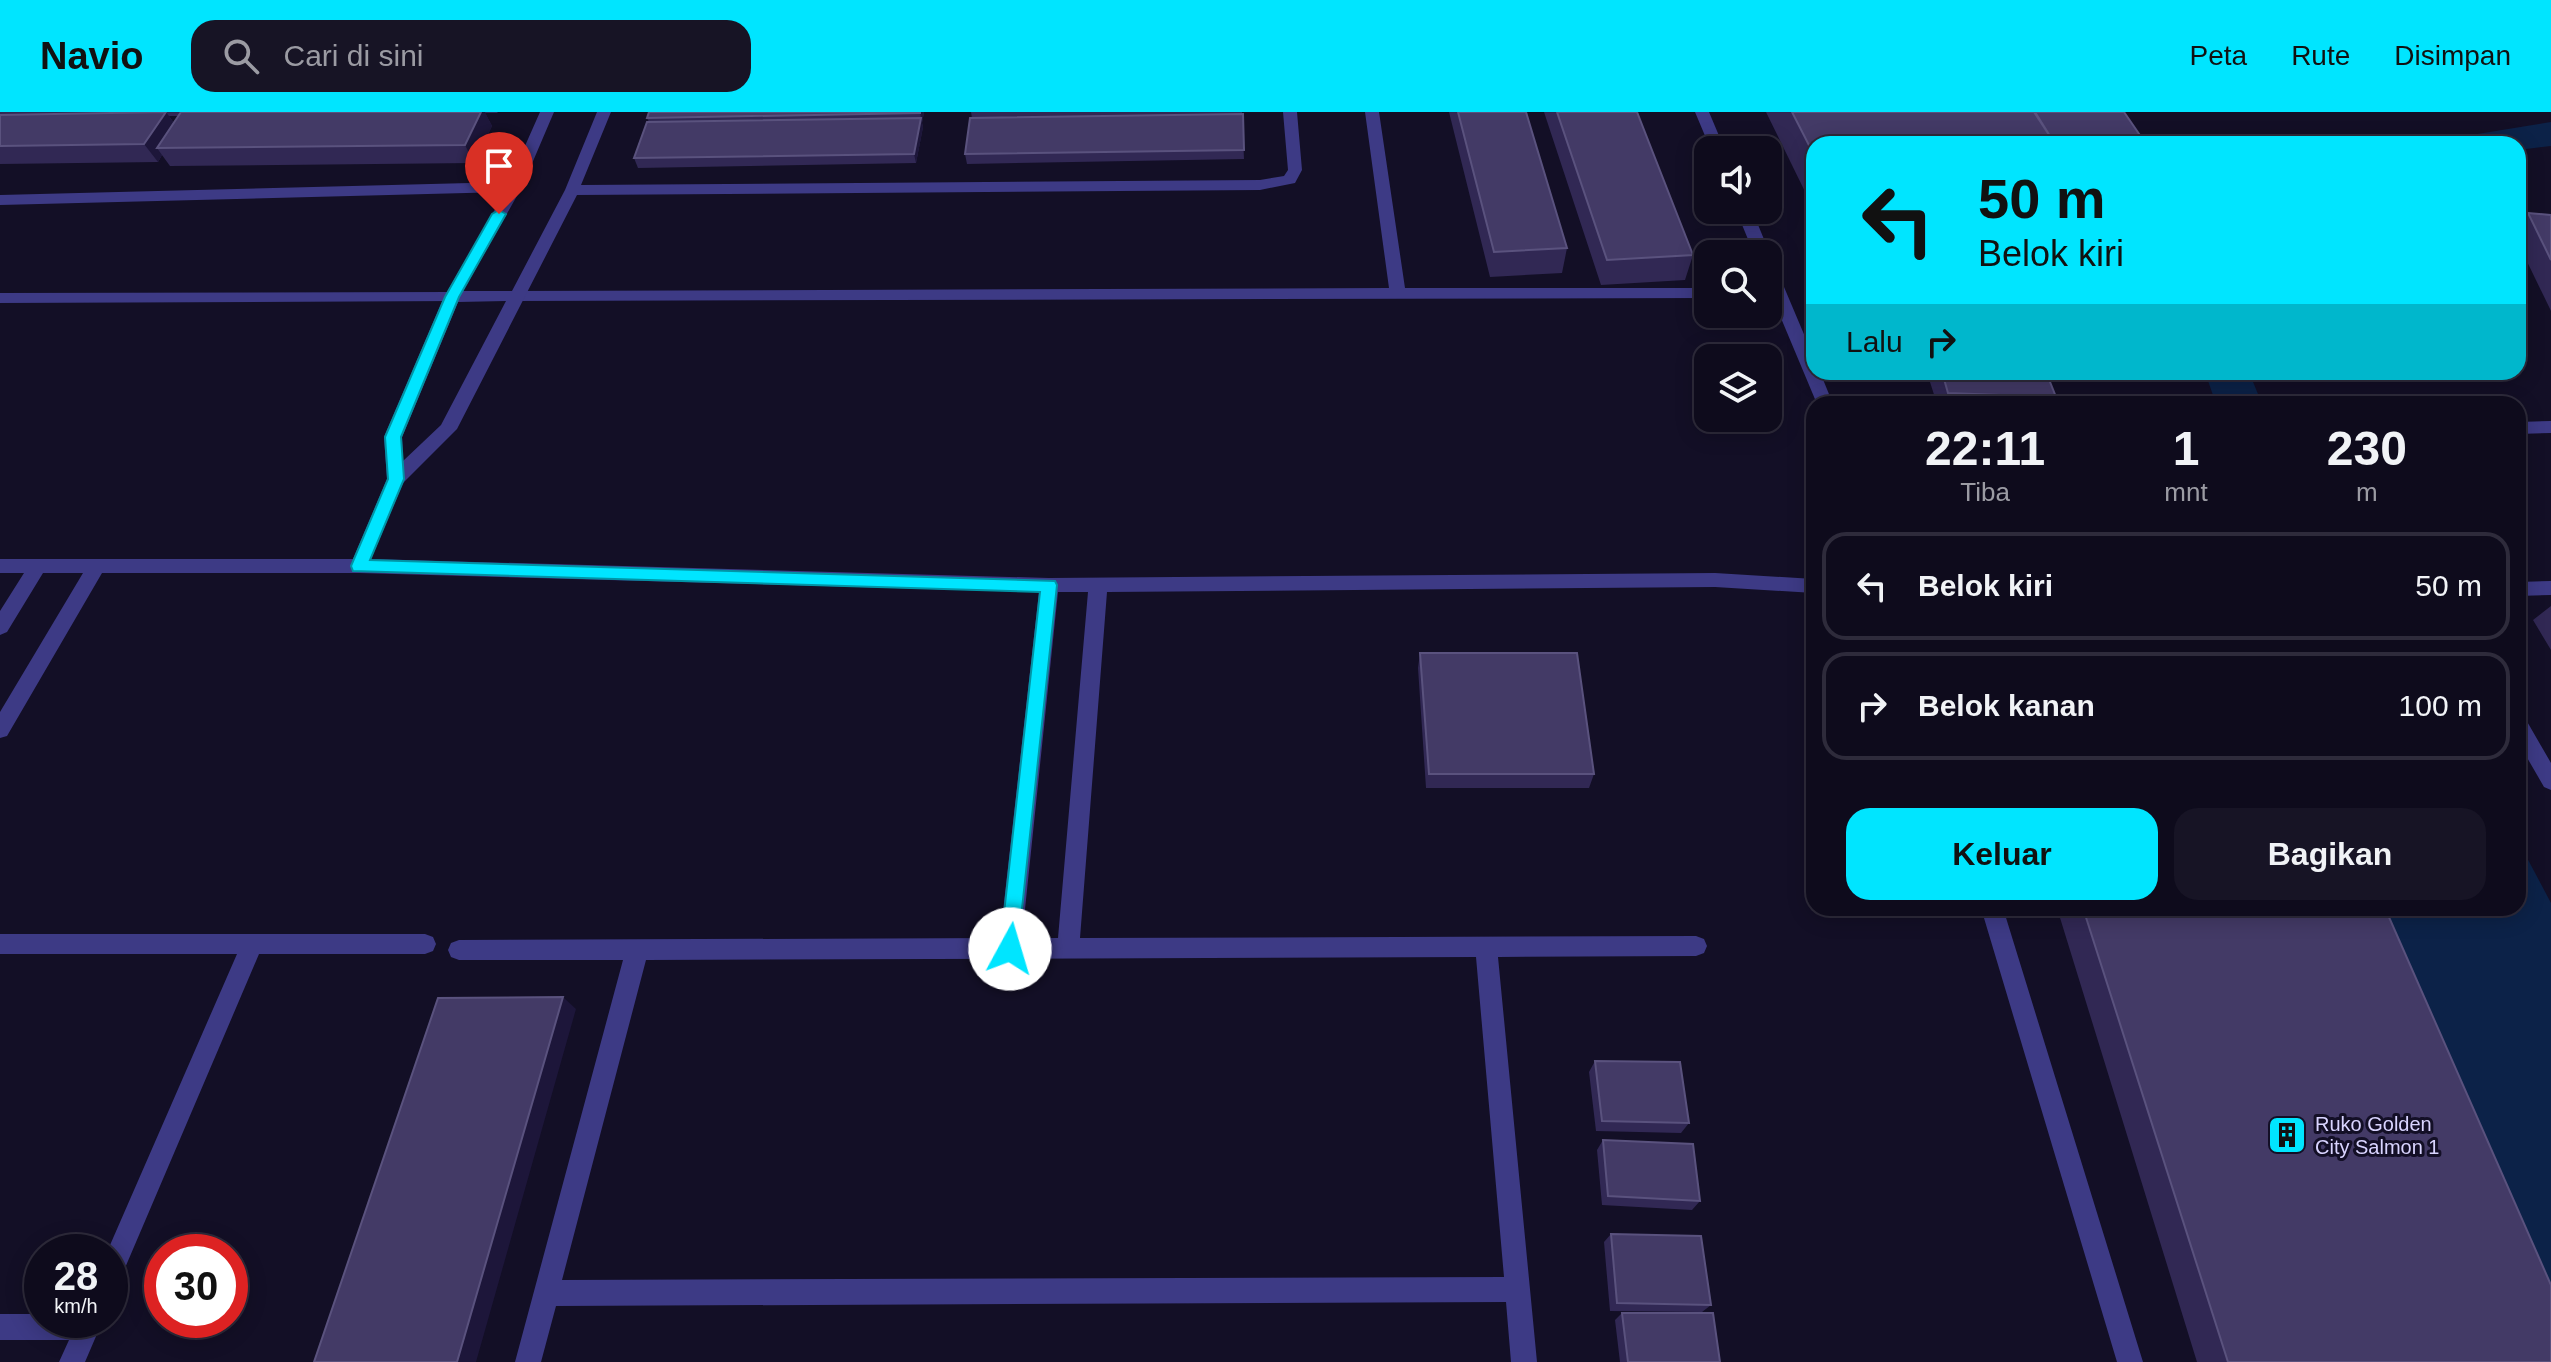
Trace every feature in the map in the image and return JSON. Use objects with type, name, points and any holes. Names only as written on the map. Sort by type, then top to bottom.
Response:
[{"type":"street","points":[[396,479],[393,437],[452,297],[515,187],[547,112]]},
{"type":"street","points":[[359,566],[396,479],[448,429],[513,296],[572,190],[604,112]]},
{"type":"street","points":[[572,190],[1260,185],[1290,180],[1295,170],[1290,112]]},
{"type":"street","points":[[1372,112],[1398,294]]},
{"type":"street","points":[[1702,112],[1712,136]]},
{"type":"street","points":[[0,200],[515,187]]},
{"type":"street","points":[[0,298],[1694,293]]},
{"type":"street","points":[[1782,312],[1806,363]]},
{"type":"street","points":[[2526,428],[2551,427]]},
{"type":"street","points":[[0,566],[359,566],[1049,585],[1715,580],[1806,586]]},
{"type":"street","points":[[0,627],[38,566]]},
{"type":"street","points":[[0,730],[97,566]]},
{"type":"street","points":[[1010,949],[1049,585]]},
{"type":"street","points":[[1068,949],[1098,585]]},
{"type":"street","points":[[2526,589],[2551,588]]},
{"type":"street","points":[[2526,738],[2551,781]]},
{"type":"street","points":[[1994,916],[2130,1362]]},
{"type":"street","points":[[0,944],[425,944]]},
{"type":"street","points":[[127,1234],[252,944]]},
{"type":"street","points":[[459,950],[1696,946]]},
{"type":"street","points":[[1486,947],[1524,1362]]},
{"type":"street","points":[[528,1362],[637,950]]},
{"type":"street","points":[[546,1293],[1518,1289]]},
{"type":"street","points":[[0,1327],[24,1326]]},
{"type":"street","points":[[72,1362],[82,1338]]},
{"type":"water","points":[[2526,856],[2551,903],[2551,1346],[2363,916],[2526,916]]},
{"type":"building","points":[[166,112],[144,144],[0,146],[0,115]]},
{"type":"building","points":[[181,112],[481,112],[465,145],[157,148]]},
{"type":"building","points":[[649,112],[920,112],[920,113],[647,118]]},
{"type":"building","points":[[1458,112],[1526,112],[1567,248],[1494,252]]},
{"type":"building","points":[[1557,112],[1637,112],[1693,255],[1607,260]]},
{"type":"building","points":[[1792,112],[2034,112],[2050,136],[1806,136],[1806,139]]},
{"type":"building","points":[[2035,112],[2124,112],[2140,136],[2050,136]]},
{"type":"building","points":[[1243,114],[1244,150],[965,154],[970,118]]},
{"type":"building","points":[[921,118],[914,154],[634,158],[647,122]]},
{"type":"building","points":[[2528,213],[2551,215],[2551,260]]},
{"type":"building","points":[[1944,380],[2049,380],[2056,396],[2029,396],[1948,393]]},
{"type":"building","points":[[1420,653],[1577,653],[1594,774],[1429,774]]},
{"type":"building","name":"Ruko Golden City Salmon 1","points":[[2086,916],[2389,916],[2551,1285],[2551,1362],[2228,1362]]},
{"type":"building","points":[[563,997],[457,1362],[314,1362],[438,998]]},
{"type":"building","points":[[1595,1061],[1680,1062],[1689,1123],[1602,1121]]},
{"type":"building","points":[[1603,1140],[1693,1144],[1700,1201],[1608,1196]]},
{"type":"building","points":[[1611,1234],[1701,1236],[1711,1305],[1617,1303]]},
{"type":"building","points":[[1622,1313],[1713,1313],[1720,1362],[1628,1362]]},
{"type":"waterway","points":[[2526,137],[2551,134]]},
{"type":"waterway","points":[[2230,380],[2236,396]]},
{"type":"place","name":"Ruko Golden City Salmon 1","points":[[2287,1135]]},
{"type":"route","points":[[499,214],[452,297],[393,437],[392,457],[396,479],[359,566],[1049,585],[1010,949]]}]
